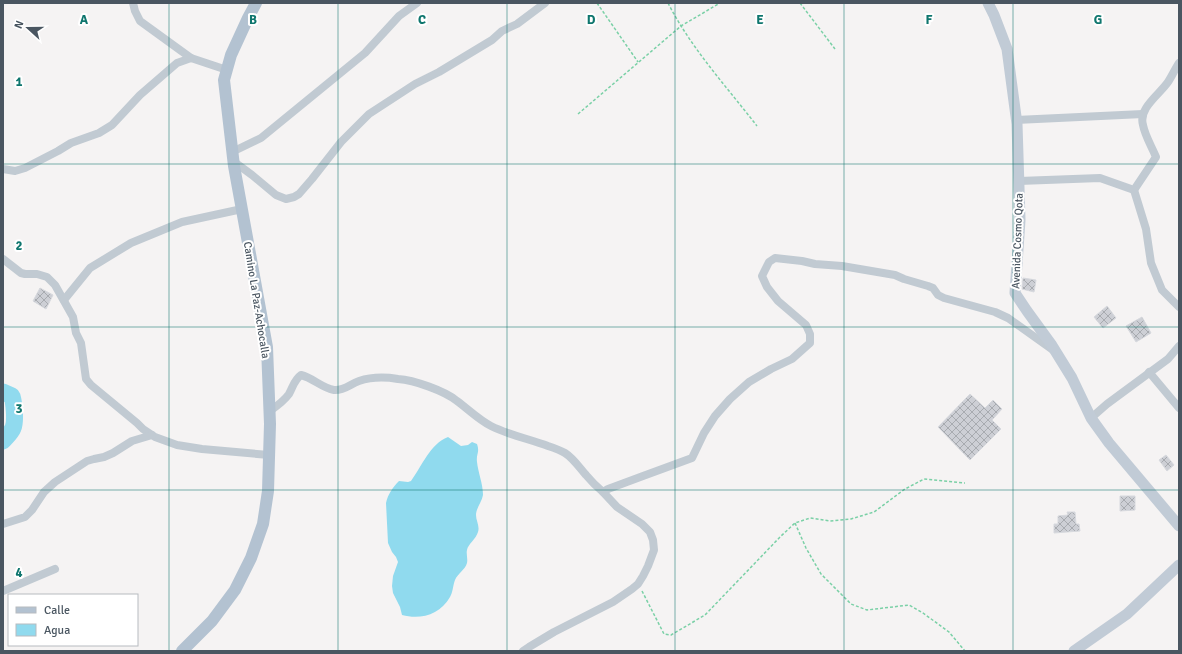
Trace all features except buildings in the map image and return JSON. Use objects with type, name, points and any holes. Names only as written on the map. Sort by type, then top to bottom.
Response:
[{"type":"main road","name":"Camino La Paz-Achocalla","points":[[182,651],[212,621],[235,590],[251,558],[263,524],[268,491],[270,411],[267,347],[232,156],[224,80],[231,55],[256,3]]},
{"type":"street","points":[[133,3],[140,21],[191,58],[227,70]]},
{"type":"street","points":[[417,3],[399,16],[365,53],[261,138],[232,156],[276,195],[286,199],[294,197],[299,194],[312,180],[345,137],[370,114],[415,84],[445,69],[486,44],[502,31],[517,24],[546,3]]},
{"type":"street","name":"Avenida Cosmo Qota","points":[[988,3],[1007,49],[1016,120],[1020,220],[1015,293],[1057,353],[1072,378],[1091,418],[1109,443],[1179,526]]},
{"type":"street","points":[[3,169],[15,171],[25,168],[71,143],[99,133],[112,125],[140,95],[177,62],[191,58]]},
{"type":"street","points":[[1134,190],[1156,157],[1142,124],[1143,114],[1147,106],[1158,92],[1168,83],[1179,63]]},
{"type":"street","points":[[1016,120],[1143,114]]},
{"type":"street","points":[[1019,180],[1100,178],[1134,190]]},
{"type":"street","points":[[1134,190],[1146,229],[1150,263],[1162,290],[1179,307]]},
{"type":"street","points":[[64,300],[90,268],[131,244],[182,222],[242,209]]},
{"type":"street","points":[[603,492],[692,458],[704,433],[715,416],[730,399],[749,382],[792,359],[810,343],[810,334],[806,325],[778,301],[767,287],[762,276],[769,262],[775,258],[815,264],[842,266],[895,275],[928,286],[933,288],[938,295],[944,298],[995,312],[1008,318],[1057,353]]},
{"type":"street","points":[[3,259],[21,273],[37,274],[48,277],[73,316],[76,332],[81,343],[86,379],[91,385],[143,429],[155,437],[177,445],[202,449],[269,455]]},
{"type":"street","points":[[1091,418],[1107,404],[1168,359],[1179,346]]},
{"type":"street","points":[[1149,372],[1179,408]]},
{"type":"street","points":[[270,411],[285,399],[296,379],[301,375],[333,390],[342,390],[358,381],[374,378],[398,379],[413,382],[452,397],[491,426],[561,450],[572,458],[590,479],[617,506],[642,524],[650,532],[654,550],[648,566],[638,584],[613,602],[529,646],[524,651]]},
{"type":"street","points":[[3,524],[25,517],[32,510],[44,492],[55,482],[87,462],[114,453],[132,441],[152,435]]},
{"type":"street","points":[[1074,651],[1127,614],[1179,565]]},
{"type":"street","points":[[3,591],[55,569]]},
{"type":"path","points":[[597,3],[638,62]]},
{"type":"path","points":[[668,3],[680,26],[691,42],[757,126]]},
{"type":"path","points":[[578,114],[680,26],[720,3]]},
{"type":"path","points":[[800,3],[835,49]]},
{"type":"path","points":[[638,584],[664,634],[671,635],[705,615],[795,523],[810,518],[830,522],[851,519],[874,512],[905,489],[924,479],[965,483]]},
{"type":"path","points":[[795,523],[806,548],[821,574],[851,604],[867,610],[909,605],[924,613],[949,632],[965,651]]},
{"type":"water","points":[[448,437],[461,446],[468,445],[472,442],[477,444],[477,462],[483,495],[476,512],[479,528],[478,532],[468,548],[466,565],[456,578],[451,595],[446,603],[441,608],[429,615],[416,617],[402,615],[393,593],[392,586],[393,576],[398,562],[388,543],[386,503],[389,494],[397,483],[399,481],[411,481],[431,450],[442,440]]},
{"type":"waterway","points":[[3,392],[12,396],[15,417],[13,428],[3,441]]}]
